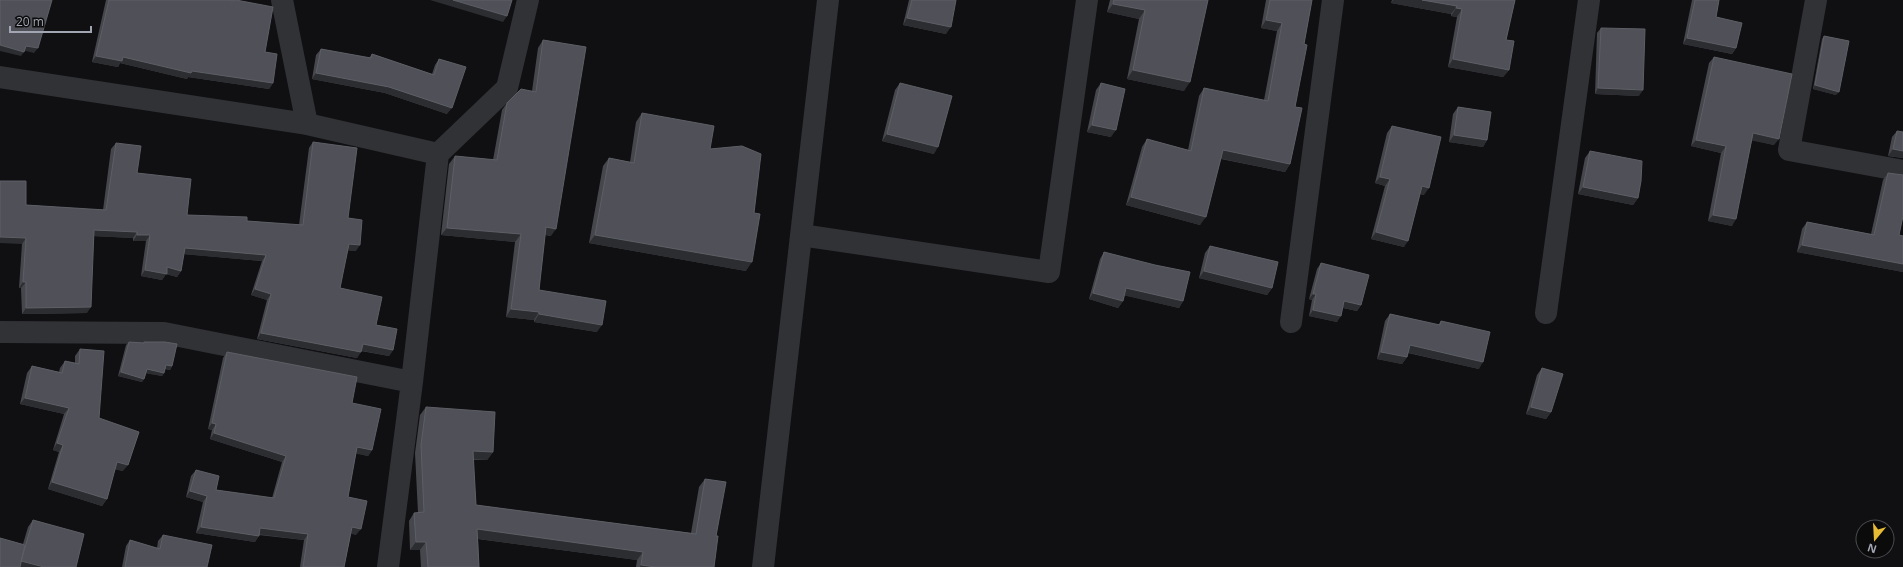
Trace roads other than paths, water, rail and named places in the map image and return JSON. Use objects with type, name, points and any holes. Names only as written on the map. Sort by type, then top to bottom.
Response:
[{"type":"street","points":[[282,0],[307,124]]},
{"type":"street","points":[[388,567],[412,382],[438,154],[507,88],[528,0]]},
{"type":"street","points":[[763,567],[828,0]]},
{"type":"street","points":[[801,235],[1049,272],[1086,0]]},
{"type":"street","points":[[1291,322],[1333,0]]},
{"type":"street","points":[[1546,313],[1589,0]]},
{"type":"street","points":[[1816,0],[1789,150],[1903,171]]},
{"type":"street","points":[[0,77],[307,124],[438,154]]},
{"type":"street","points":[[0,332],[164,333],[412,382]]}]
